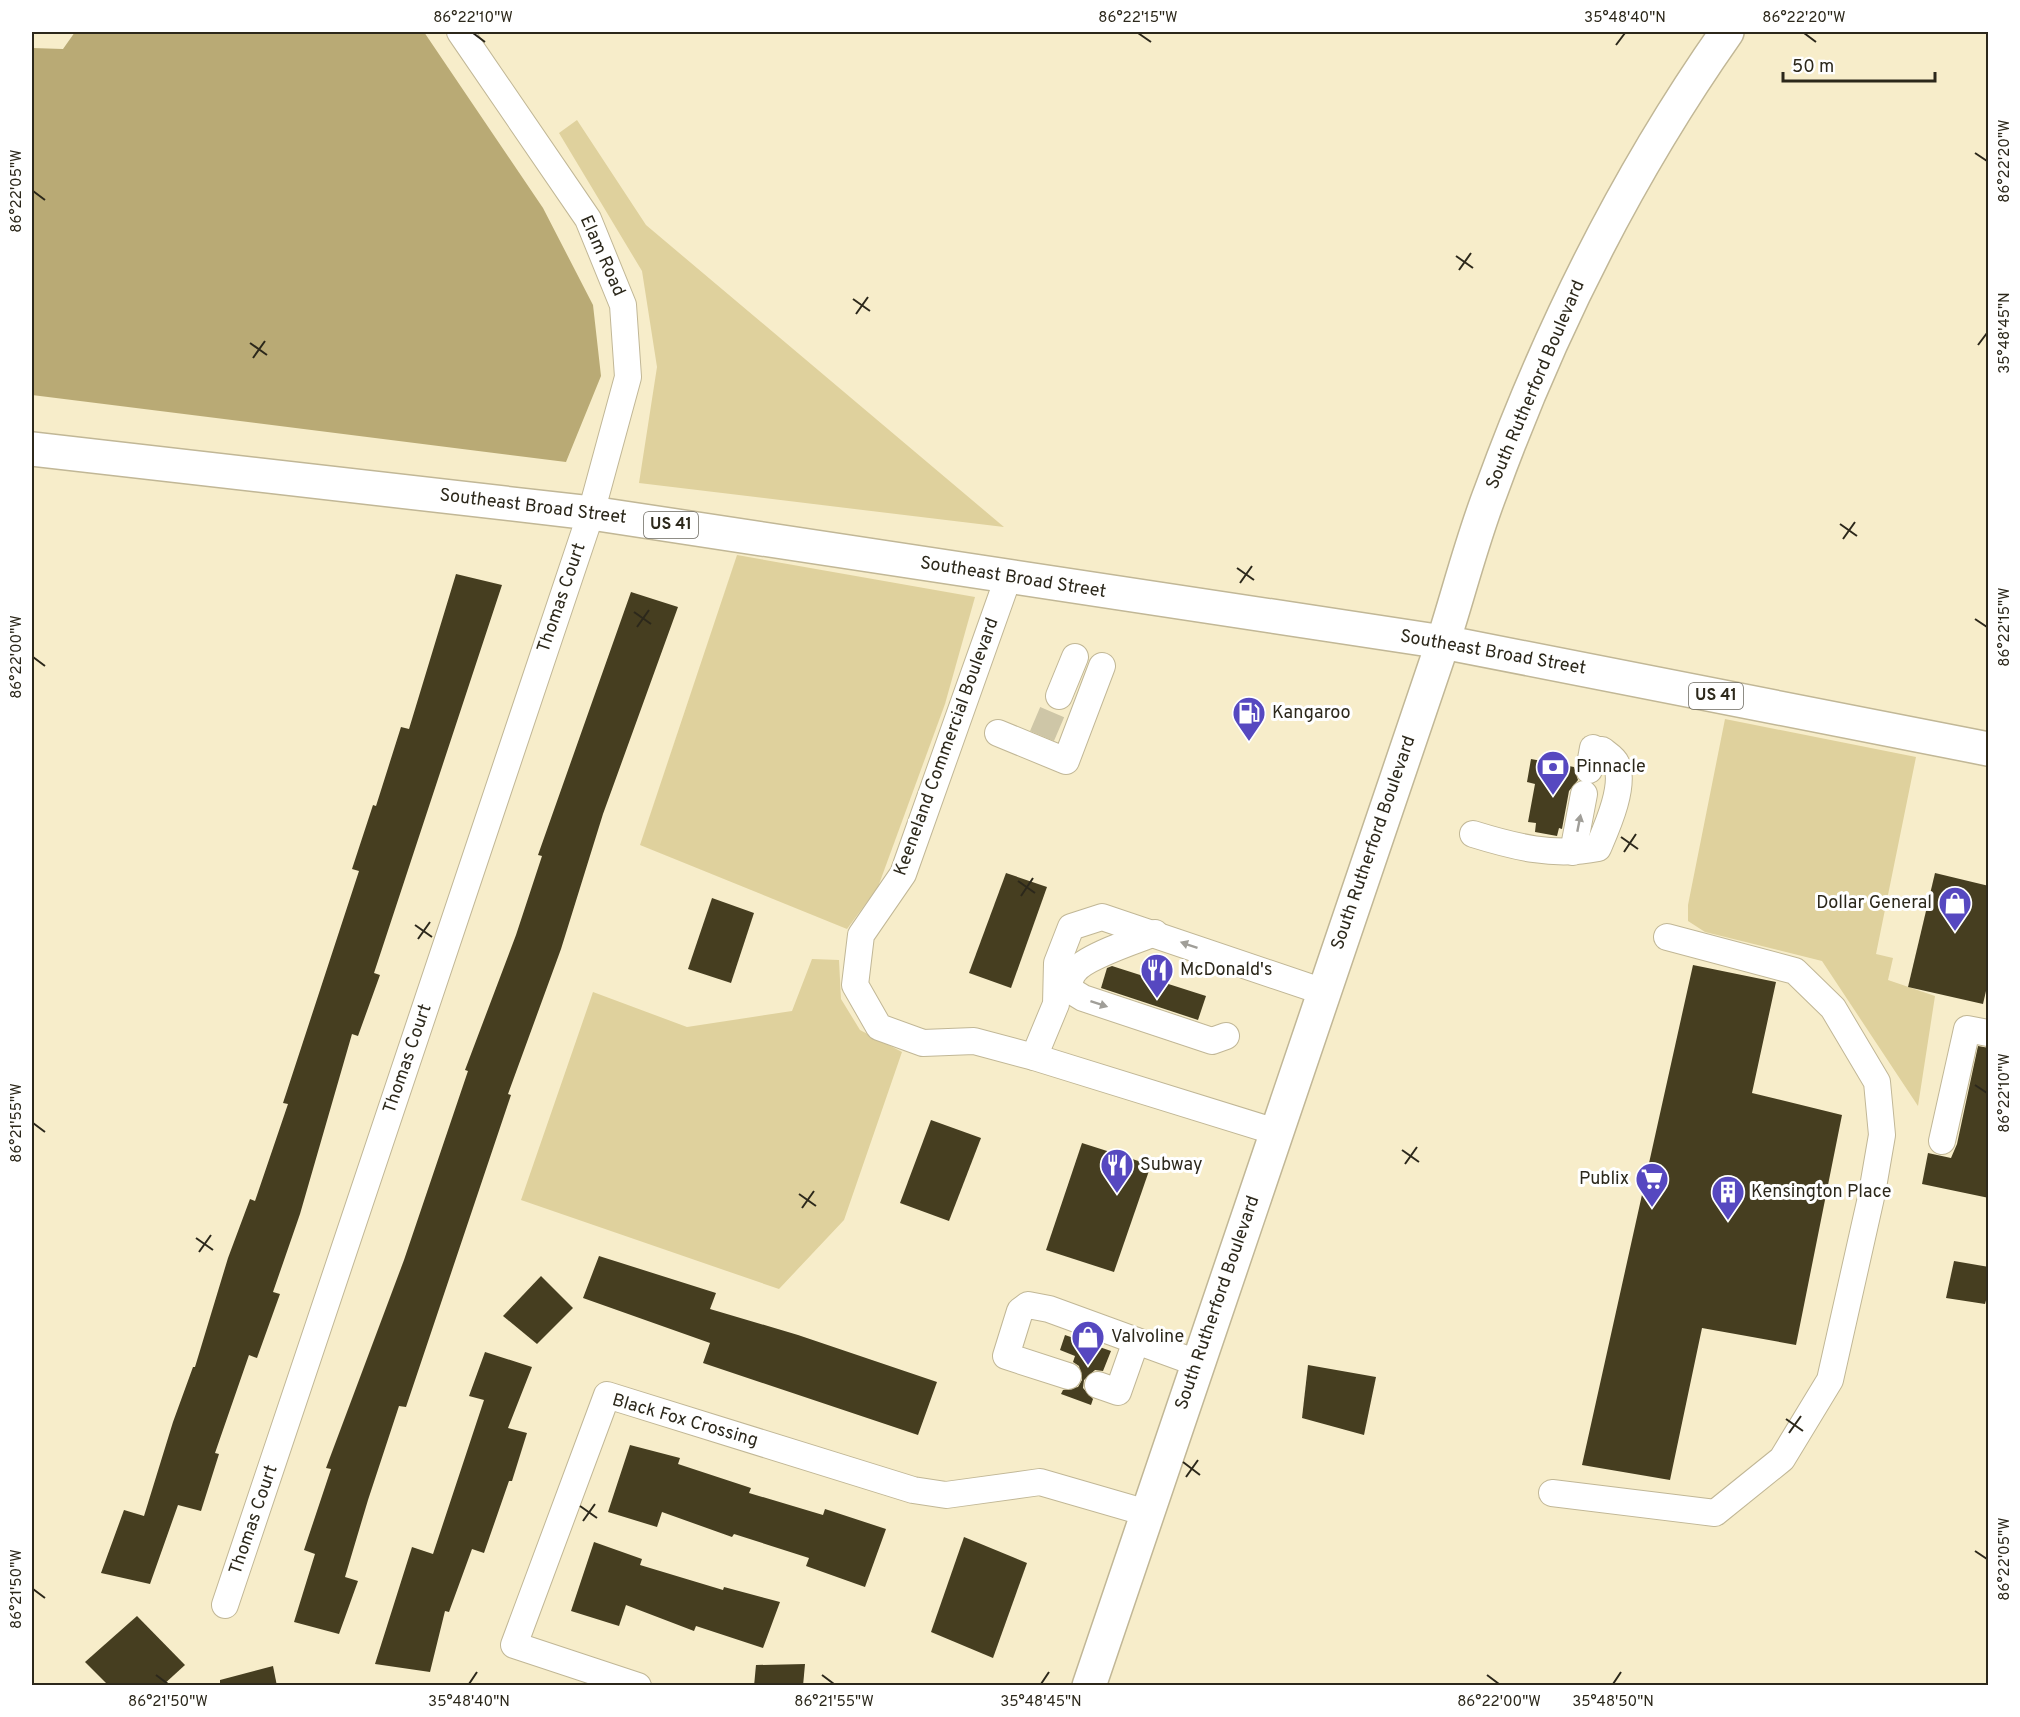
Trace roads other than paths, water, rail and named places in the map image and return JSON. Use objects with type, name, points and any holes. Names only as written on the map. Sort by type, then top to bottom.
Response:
[{"type":"main road","name":"South Rutherford Boulevard","points":[[1089,1686],[1443,642],[1491,491],[1556,331],[1609,223],[1686,90],[1727,32]]},
{"type":"main road","name":"Southeast Broad Street","points":[[32,449],[591,513],[1008,578],[1443,642],[1989,749]]},
{"type":"street","name":"Elam Road","points":[[460,32],[588,219],[623,305],[628,377],[591,513]]},
{"type":"street","name":"Thomas Court","points":[[225,1605],[591,513]]},
{"type":"street","name":"Keeneland Commercial Boulevard","points":[[1008,578],[903,874],[861,935],[855,985],[879,1027],[923,1043],[974,1041],[1034,1057],[1276,1132]]},
{"type":"street","points":[[1059,696],[1075,657]]},
{"type":"street","points":[[998,733],[1039,743],[1066,761],[1102,666]]},
{"type":"street","points":[[1473,834],[1514,847],[1552,853],[1573,852],[1598,848],[1612,818],[1620,778],[1616,761],[1592,766],[1573,852]]},
{"type":"street","points":[[1034,1057],[1061,1003],[1057,963],[1071,927],[1102,917],[1149,932],[1250,974],[1324,992]]},
{"type":"street","points":[[1149,932],[1074,970],[1070,990],[1083,998],[1212,1041],[1226,1036]]},
{"type":"street","points":[[1552,1494],[1715,1513],[1782,1459],[1830,1380],[1872,1193],[1882,1135],[1877,1082],[1833,1008],[1795,971],[1667,938]]},
{"type":"street","points":[[1942,1141],[1967,1029],[1989,1034]]},
{"type":"street","points":[[1068,1376],[1006,1356],[1020,1311],[1028,1305],[1049,1309],[1197,1363]]},
{"type":"street","points":[[1098,1385],[1118,1392],[1136,1341]]},
{"type":"street","name":"Black Fox Crossing","points":[[638,1686],[514,1645],[607,1395],[913,1490],[946,1496],[1040,1482],[1147,1513]]},
{"type":"tunnel","points":[[1042,736],[1059,696]]},
{"type":"place","name":"Kangaroo","points":[[1249,742]]},
{"type":"place","name":"Pinnacle","points":[[1553,796]]},
{"type":"place","name":"Dollar General","points":[[1955,932]]},
{"type":"place","name":"McDonald's","points":[[1157,999]]},
{"type":"place","name":"Subway","points":[[1117,1194]]},
{"type":"place","name":"Publix","points":[[1652,1208]]},
{"type":"place","name":"Kensington Place","points":[[1728,1221]]},
{"type":"place","name":"Valvoline","points":[[1088,1366]]}]
